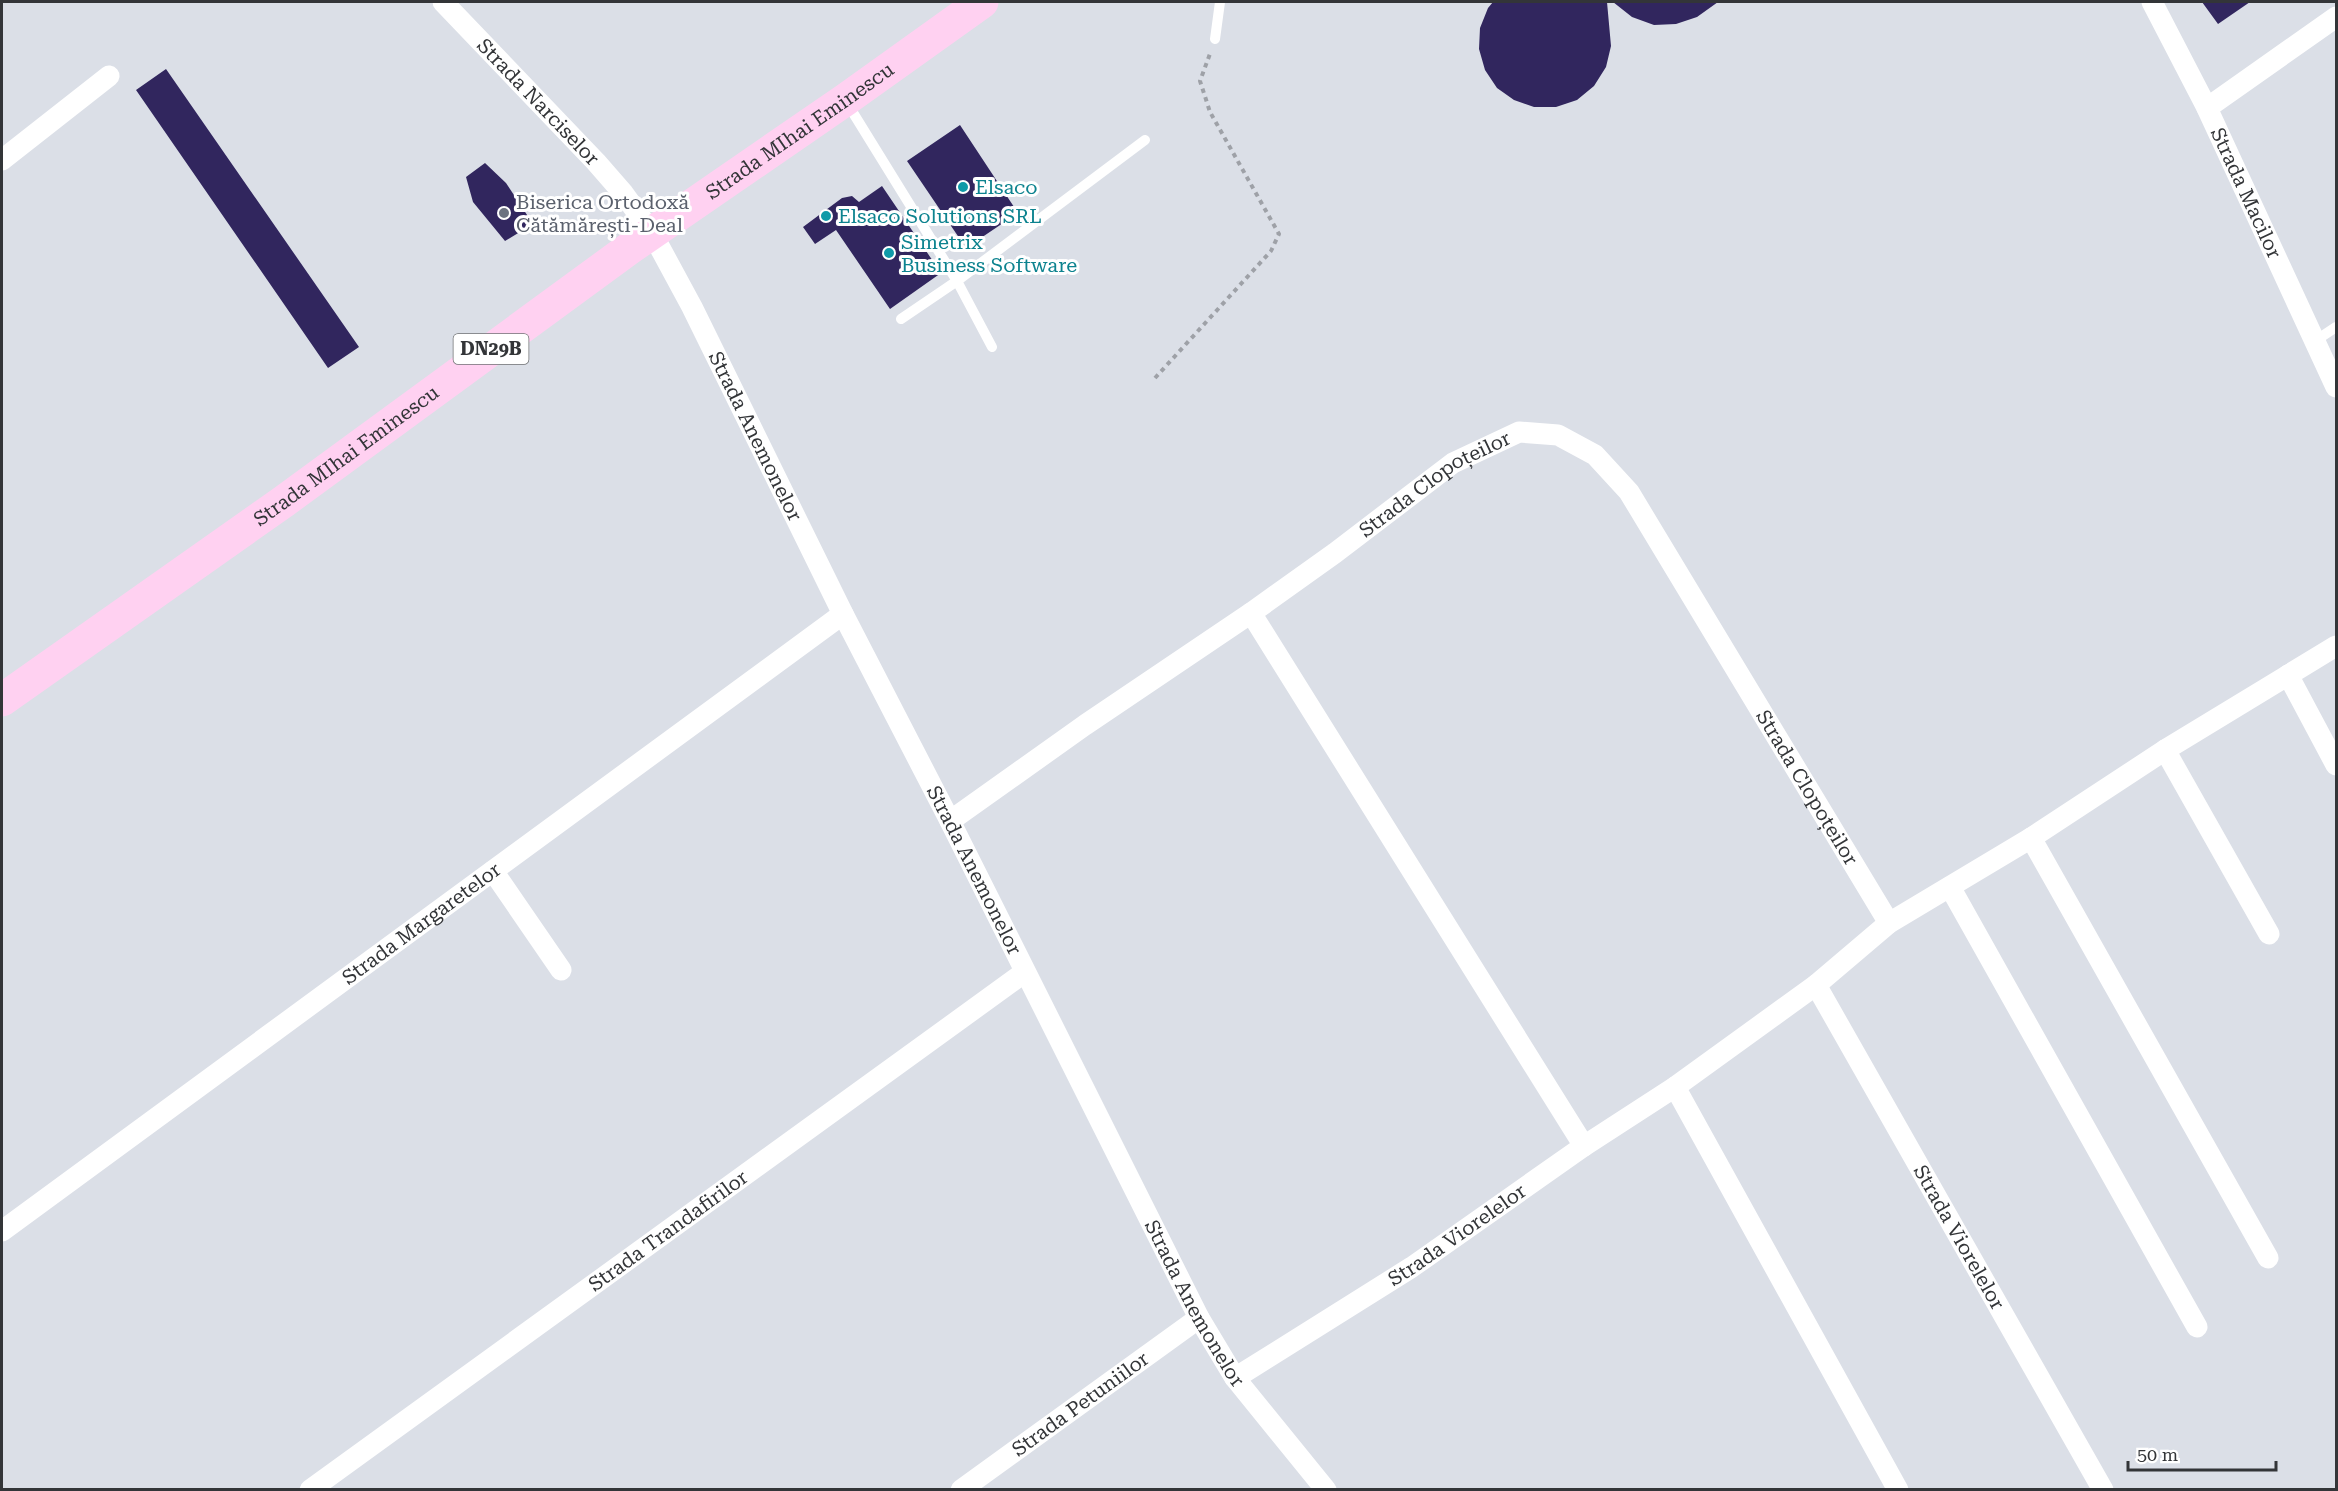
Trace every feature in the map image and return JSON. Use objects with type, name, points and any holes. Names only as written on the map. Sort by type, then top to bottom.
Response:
[{"type":"main road","name":"Strada MIhai Eminescu","points":[[2,700],[283,502],[652,233],[982,2]]},
{"type":"street","name":"Strada Narciselor","points":[[443,2],[596,162],[623,193],[652,233]]},
{"type":"street","name":"Strada Macilor","points":[[2152,2],[2207,108],[2337,387]]},
{"type":"street","points":[[2207,108],[2337,17]]},
{"type":"street","points":[[2,160],[109,76]]},
{"type":"street","name":"Strada Anemonelor","points":[[652,233],[692,307],[843,614],[950,821],[1199,1318],[1235,1378],[1326,1490]]},
{"type":"street","name":"Strada Clopoțeilor","points":[[950,821],[1085,725],[1251,613],[1335,553],[1453,463],[1518,432],[1558,435],[1595,455],[1629,492],[1889,923]]},
{"type":"street","points":[[1251,613],[1584,1146]]},
{"type":"street","name":"Strada Margaretelor","points":[[2,1231],[843,614]]},
{"type":"street","name":"Strada Viorelelor","points":[[1235,1378],[1412,1267],[1584,1146],[1675,1087],[1816,985],[1889,923],[2031,838],[2165,750],[2337,646]]},
{"type":"street","points":[[2288,675],[2337,765]]},
{"type":"street","points":[[2165,750],[2269,934]]},
{"type":"street","points":[[2031,838],[2268,1258]]},
{"type":"street","points":[[493,871],[561,970]]},
{"type":"street","points":[[1950,887],[2197,1327]]},
{"type":"street","name":"Strada Trandafirilor","points":[[310,1490],[1025,972]]},
{"type":"street","name":"Strada Viorelelor","points":[[1816,985],[2103,1490]]},
{"type":"street","points":[[1675,1087],[1898,1490]]},
{"type":"street","name":"Strada Petuniilor","points":[[961,1490],[1199,1318]]},
{"type":"lane","points":[[1215,39],[1220,2]]},
{"type":"lane","points":[[845,100],[957,281],[992,347]]},
{"type":"lane","points":[[902,319],[957,281],[1145,140]]},
{"type":"lane","points":[[2315,341],[2337,327]]},
{"type":"path","points":[[1155,378],[1271,251],[1279,234],[1210,112],[1200,81],[1215,39]]},
{"type":"building","points":[[1493,2],[1607,2],[1611,46],[1606,67],[1594,86],[1577,100],[1556,107],[1534,107],[1514,100],[1497,88],[1485,70],[1479,49],[1480,28]]},
{"type":"building","points":[[1613,2],[1718,2],[1697,17],[1676,24],[1654,25],[1632,17]]},
{"type":"building","points":[[2202,2],[2250,2],[2218,24]]},
{"type":"building","points":[[166,69],[359,347],[328,368],[136,90]]},
{"type":"building","name":"Elsaco","points":[[960,125],[1018,213],[966,248],[907,161]]},
{"type":"building","name":"Biserica Ortodoxă Cătămărești-Deal","points":[[485,163],[506,183],[533,224],[505,241],[473,202],[466,177]]},
{"type":"building","name":"Simetrix Business Software","points":[[882,186],[941,273],[890,309],[836,230],[815,244],[803,227],[842,198],[852,196],[859,202]]},
{"type":"place","name":"Elsaco","points":[[963,187]]},
{"type":"place","name":"Biserica Ortodoxă Cătămărești-Deal","points":[[504,213]]},
{"type":"place","name":"Elsaco Solutions SRL","points":[[826,216]]},
{"type":"place","name":"Simetrix Business Software","points":[[889,253]]}]
